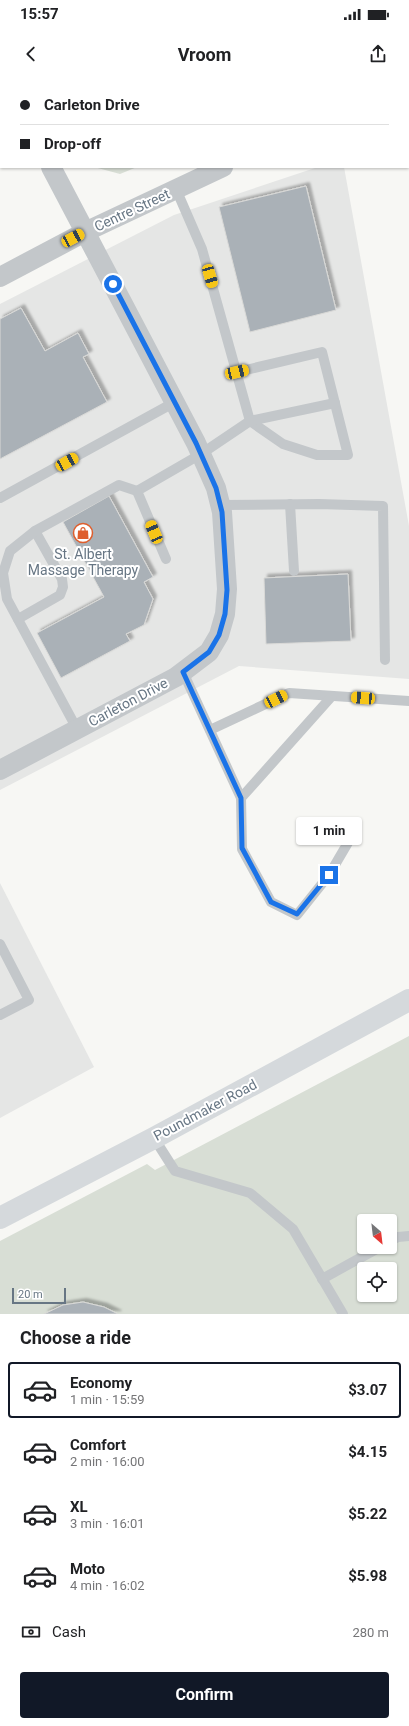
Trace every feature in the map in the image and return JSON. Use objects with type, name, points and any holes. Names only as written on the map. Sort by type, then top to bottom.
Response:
[{"type":"street","name":"Carleton Drive","points":[[0,770],[176,677],[209,652],[219,635],[225,614],[227,590],[220,505],[216,488],[175,402],[52,168]]},
{"type":"street","name":"Centre Street","points":[[0,277],[85,232],[221,168]]},
{"type":"street","name":"Poundmaker Road","points":[[0,1218],[154,1138],[409,1000]]},
{"type":"lane","points":[[176,189],[202,249],[250,421],[283,444],[317,455],[348,455],[322,352],[237,372]]},
{"type":"lane","points":[[0,498],[175,402]]},
{"type":"lane","points":[[137,491],[201,454],[250,421],[335,403]]},
{"type":"lane","points":[[77,729],[7,599],[3,573],[10,551],[36,531],[119,485],[137,491],[166,559]]},
{"type":"lane","points":[[220,505],[290,504],[383,506],[385,660]]},
{"type":"lane","points":[[290,504],[294,571]]},
{"type":"lane","points":[[18,619],[60,595],[63,587],[62,579],[36,531]]},
{"type":"lane","points":[[183,672],[241,798],[242,848],[271,902],[297,914],[329,875],[356,829]]},
{"type":"lane","points":[[210,730],[289,693],[409,701]]},
{"type":"lane","points":[[241,798],[332,696]]},
{"type":"lane","points":[[0,944],[29,1000],[0,1015]]},
{"type":"lane","points":[[154,1138],[176,1171],[250,1193],[293,1229],[343,1314]]},
{"type":"lane","points":[[397,1238],[409,1236]]},
{"type":"lane","points":[[322,1279],[367,1254]]},
{"type":"shaded area","points":[[98,168],[135,168],[120,174]]},
{"type":"shaded area","points":[[315,168],[344,168],[409,526],[409,679],[239,666],[0,790],[0,304],[174,215]]},
{"type":"shaded area","points":[[0,883],[94,1067],[0,1118]]},
{"type":"shaded area","points":[[409,1036],[409,1314],[0,1314],[0,1241],[147,1164],[155,1170]]},
{"type":"building","points":[[306,186],[336,310],[250,332],[219,207]]},
{"type":"building","points":[[21,308],[45,351],[78,333],[89,354],[83,357],[107,402],[0,459],[0,319]]},
{"type":"building","points":[[109,496],[153,577],[144,582],[153,599],[144,625],[126,634],[130,641],[61,678],[37,633],[104,597],[63,522]]},
{"type":"building","points":[[348,574],[351,641],[266,644],[264,578]]},
{"type":"building","points":[[83,1302],[104,1307],[118,1314],[44,1314],[63,1305]]},
{"type":"place","name":"St. Albert Massage Therapy","points":[[83,533]]},
{"type":"route","points":[[113,284],[196,443],[216,488],[222,512],[227,590],[225,614],[219,635],[209,652],[183,672],[241,798],[242,848],[271,902],[297,914],[329,875]]}]
